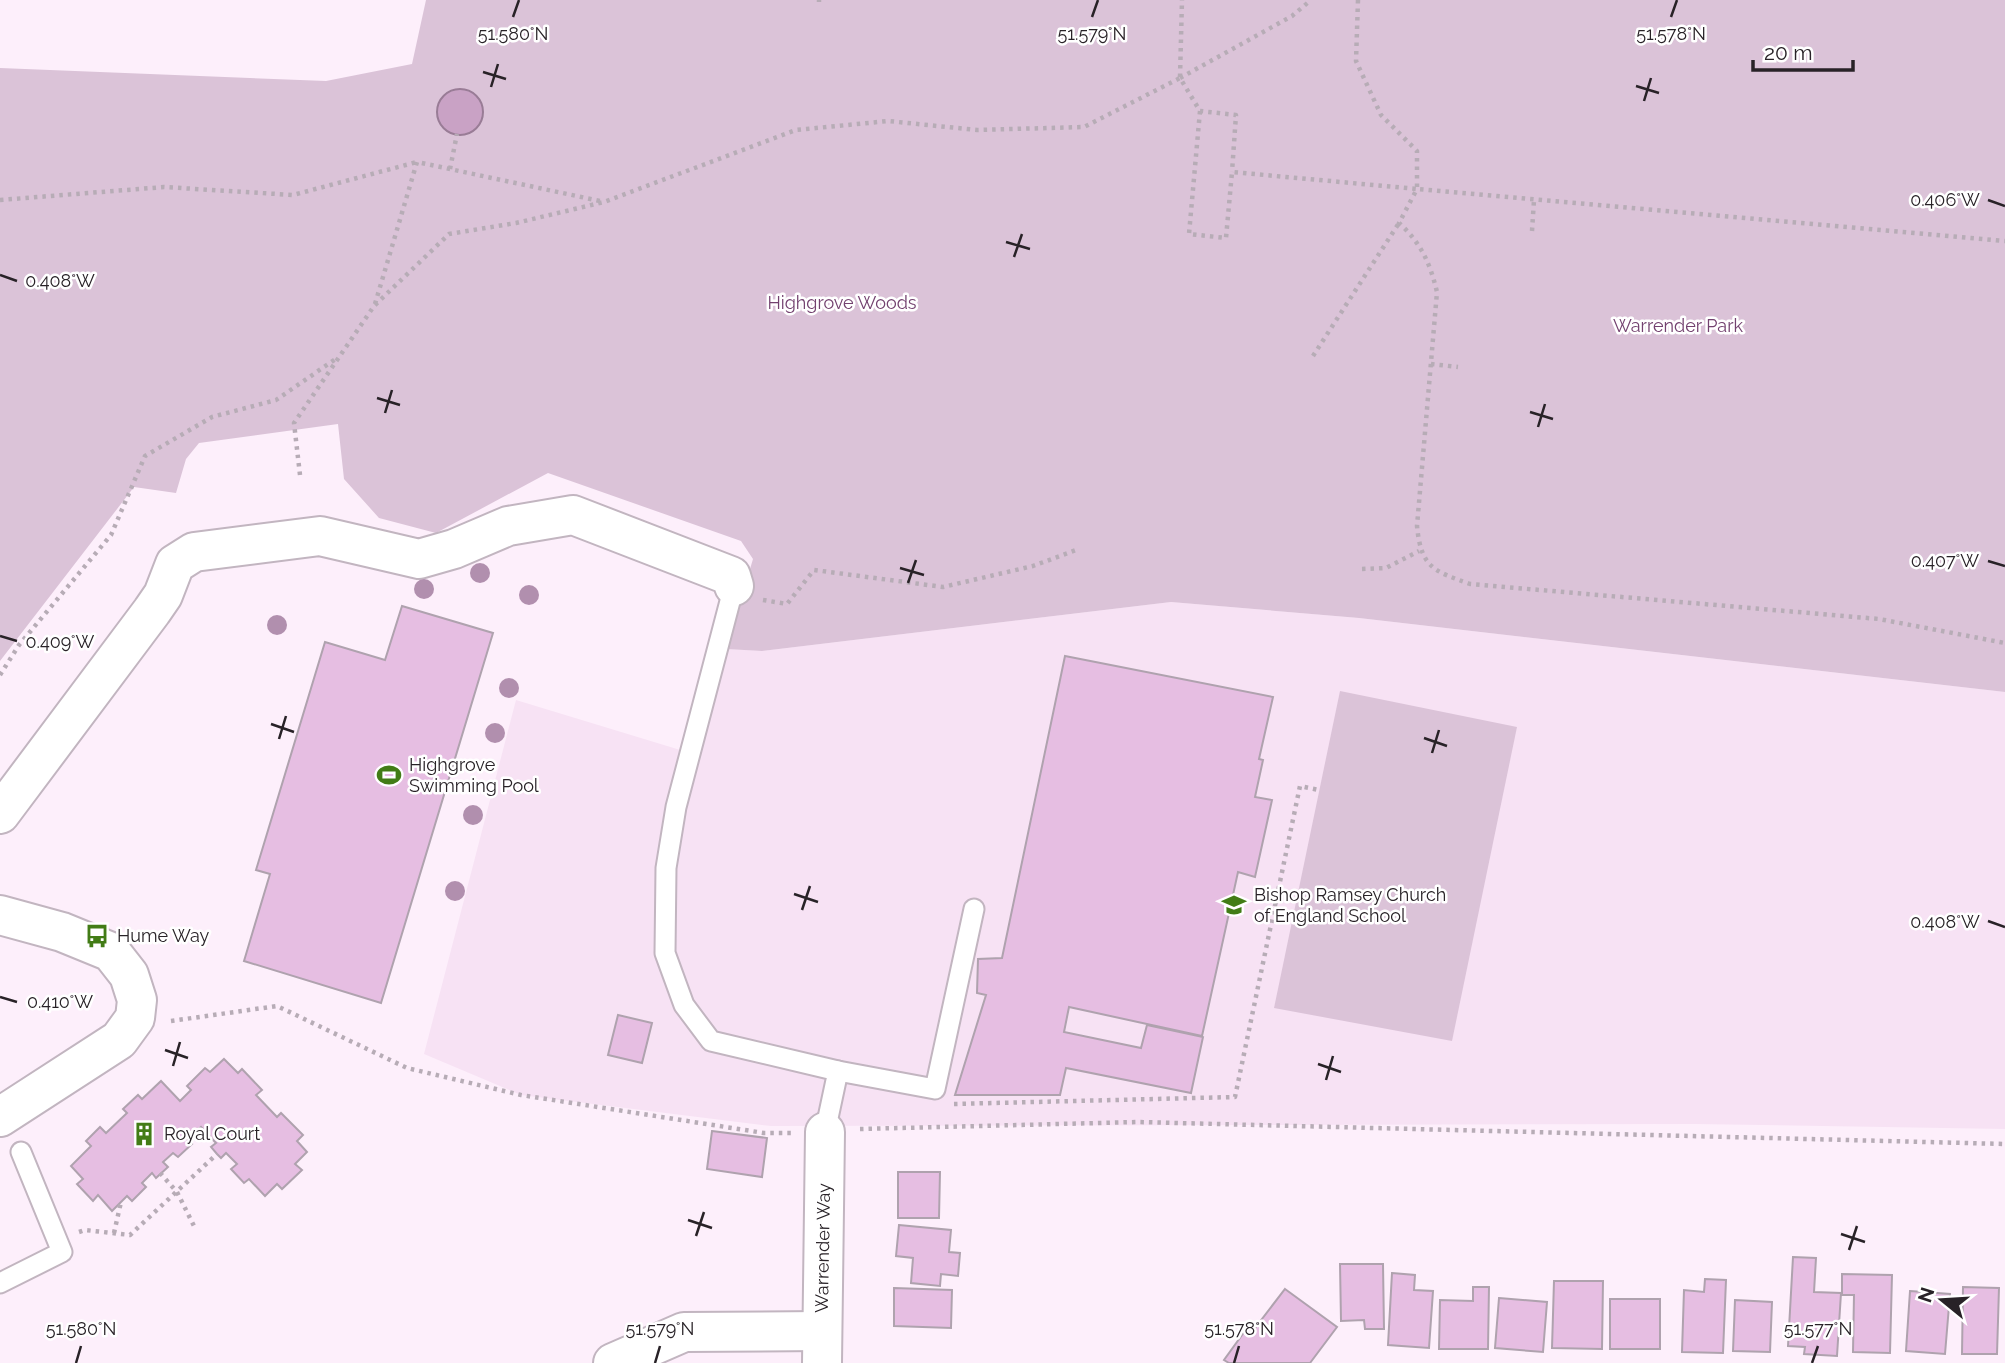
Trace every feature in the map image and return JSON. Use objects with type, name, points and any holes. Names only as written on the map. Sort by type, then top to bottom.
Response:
[{"type":"street","points":[[0,814],[152,611],[163,595],[175,564],[194,552],[320,536],[419,559],[454,549],[508,526],[573,515],[731,576],[734,586]]},
{"type":"street","points":[[0,915],[62,932],[111,952],[129,975],[137,1000],[135,1018],[119,1040],[0,1117]]},
{"type":"street","name":"Warrender Way","points":[[822,1347],[825,1132]]},
{"type":"street","points":[[613,1363],[684,1332],[822,1347]]},
{"type":"lane","points":[[734,586],[676,807],[666,868],[665,953],[684,1005],[711,1041],[838,1071],[935,1089],[974,909]]},
{"type":"lane","points":[[825,1132],[838,1071]]},
{"type":"lane","points":[[0,1283],[62,1252],[21,1152]]},
{"type":"path","points":[[1182,0],[1180,78],[1200,111],[1189,234],[1226,238],[1236,115],[1200,111]]},
{"type":"path","points":[[300,475],[294,423],[374,306],[449,234],[516,223],[604,201],[796,130],[888,121],[977,130],[1084,127],[1292,16],[1311,0]]},
{"type":"path","points":[[1313,356],[1399,223],[1417,190],[1417,151],[1381,114],[1356,61],[1358,0]]},
{"type":"path","points":[[450,169],[457,134]]},
{"type":"path","points":[[0,200],[164,187],[293,195],[417,162],[604,201]]},
{"type":"path","points":[[374,306],[417,162]]},
{"type":"path","points":[[1232,172],[2005,241]]},
{"type":"path","points":[[1532,231],[1534,200]]},
{"type":"path","points":[[1399,223],[1417,239],[1430,263],[1437,292],[1417,526],[1419,551],[1434,571],[1470,584],[1879,619],[2005,643]]},
{"type":"path","points":[[0,675],[19,645],[111,535],[145,456],[212,417],[276,400],[340,356]]},
{"type":"path","points":[[1431,364],[1458,367]]},
{"type":"path","points":[[734,586],[767,602],[787,604],[814,570],[943,587],[1033,566],[1076,550]]},
{"type":"path","points":[[1362,569],[1386,568],[1419,551]]},
{"type":"path","points":[[935,1089],[948,1104],[1235,1097],[1300,786],[1319,790]]},
{"type":"path","points":[[135,1018],[155,1023],[277,1006],[407,1068],[521,1095],[764,1133],[1138,1122],[2005,1144]]},
{"type":"path","points":[[58,1242],[85,1230],[130,1235],[218,1154]]},
{"type":"path","points":[[160,1173],[177,1192],[196,1230]]},
{"type":"path","points":[[114,1233],[121,1202]]},
{"type":"shaded area","points":[[460,89],[476,96],[483,112],[476,128],[460,135],[444,128],[437,112],[444,96]]},
{"type":"shaded area","name":"Bishop Ramsey Church of England School","points":[[1171,602],[1359,618],[2005,692],[2005,1129],[1695,1124],[771,1126],[521,1095],[424,1054],[516,700],[700,756],[726,649],[762,651]]},
{"type":"green space","points":[[426,0],[2005,0],[2005,692],[1359,618],[1171,602],[762,651],[726,649],[753,559],[741,541],[548,473],[436,533],[379,518],[344,479],[338,424],[199,443],[186,459],[176,493],[134,487],[0,661],[0,68],[326,81],[412,64]]},
{"type":"green space","points":[[1340,691],[1517,727],[1452,1041],[1274,1008]]},
{"type":"building","points":[[402,606],[493,633],[381,1003],[244,961],[270,874],[256,870],[325,642],[385,660]]},
{"type":"building","points":[[1065,656],[1273,697],[1259,759],[1263,760],[1255,797],[1272,800],[1255,877],[1238,872],[1202,1036],[1069,1007],[1064,1032],[1141,1048],[1147,1025],[1203,1037],[1191,1093],[1066,1068],[1060,1095],[955,1095],[986,995],[977,993],[978,959],[1002,958]]},
{"type":"building","points":[[618,1015],[652,1023],[642,1063],[608,1055]]},
{"type":"building","name":"Royal Court","points":[[224,1059],[238,1073],[242,1069],[262,1090],[256,1095],[277,1117],[281,1113],[303,1135],[297,1141],[307,1152],[295,1164],[302,1170],[282,1189],[277,1184],[265,1196],[249,1179],[244,1183],[231,1169],[237,1164],[226,1153],[221,1158],[217,1154],[211,1147],[216,1143],[201,1127],[188,1140],[192,1144],[178,1157],[173,1153],[163,1162],[168,1167],[156,1178],[152,1173],[142,1183],[146,1187],[132,1201],[127,1196],[112,1211],[98,1195],[93,1201],[77,1184],[83,1179],[71,1166],[91,1146],[86,1141],[100,1127],[106,1133],[127,1113],[123,1109],[138,1095],[142,1099],[161,1081],[180,1101],[191,1090],[187,1086],[205,1068],[210,1072]]},
{"type":"building","points":[[712,1131],[767,1138],[762,1177],[707,1169]]},
{"type":"building","points":[[898,1172],[940,1172],[939,1218],[898,1218]]},
{"type":"building","points":[[899,1225],[951,1230],[949,1252],[960,1253],[958,1276],[941,1274],[940,1286],[911,1283],[913,1258],[896,1256]]},
{"type":"building","points":[[1793,1257],[1816,1258],[1814,1292],[1841,1293],[1837,1356],[1804,1354],[1805,1347],[1788,1346]]},
{"type":"building","points":[[1340,1264],[1383,1264],[1384,1329],[1365,1329],[1364,1320],[1341,1321]]},
{"type":"building","points":[[1392,1273],[1415,1275],[1414,1290],[1433,1291],[1429,1348],[1388,1345]]},
{"type":"building","points":[[1842,1274],[1892,1275],[1890,1353],[1853,1352],[1854,1295],[1842,1295]]},
{"type":"building","points":[[1705,1279],[1726,1280],[1723,1353],[1682,1352],[1684,1290],[1704,1292]]},
{"type":"building","points":[[1554,1281],[1603,1281],[1602,1349],[1552,1348]]},
{"type":"building","points":[[1473,1287],[1489,1287],[1488,1349],[1439,1349],[1440,1300],[1473,1301]]},
{"type":"building","points":[[1963,1287],[1999,1288],[1997,1354],[1962,1354]]},
{"type":"building","points":[[894,1288],[952,1290],[951,1328],[894,1326]]},
{"type":"building","points":[[1285,1289],[1337,1327],[1310,1363],[1229,1363],[1224,1360],[1250,1324],[1255,1328]]},
{"type":"building","points":[[1910,1291],[1950,1294],[1945,1354],[1906,1351]]},
{"type":"building","points":[[1499,1298],[1547,1302],[1543,1352],[1495,1348]]},
{"type":"building","points":[[1610,1299],[1660,1299],[1660,1349],[1610,1349]]},
{"type":"building","points":[[1735,1300],[1772,1302],[1770,1352],[1733,1351]]},
{"type":"place","name":"Highgrove Swimming Pool","points":[[389,775]]},
{"type":"place","name":"Bishop Ramsey Church of England School","points":[[1234,905]]},
{"type":"place","name":"Hume Way","points":[[97,936]]},
{"type":"place","name":"Royal Court","points":[[144,1134]]},
{"type":"park label","name":"Highgrove Woods","points":[[842,303]]},
{"type":"park label","name":"Warrender Park","points":[[1678,326]]}]
